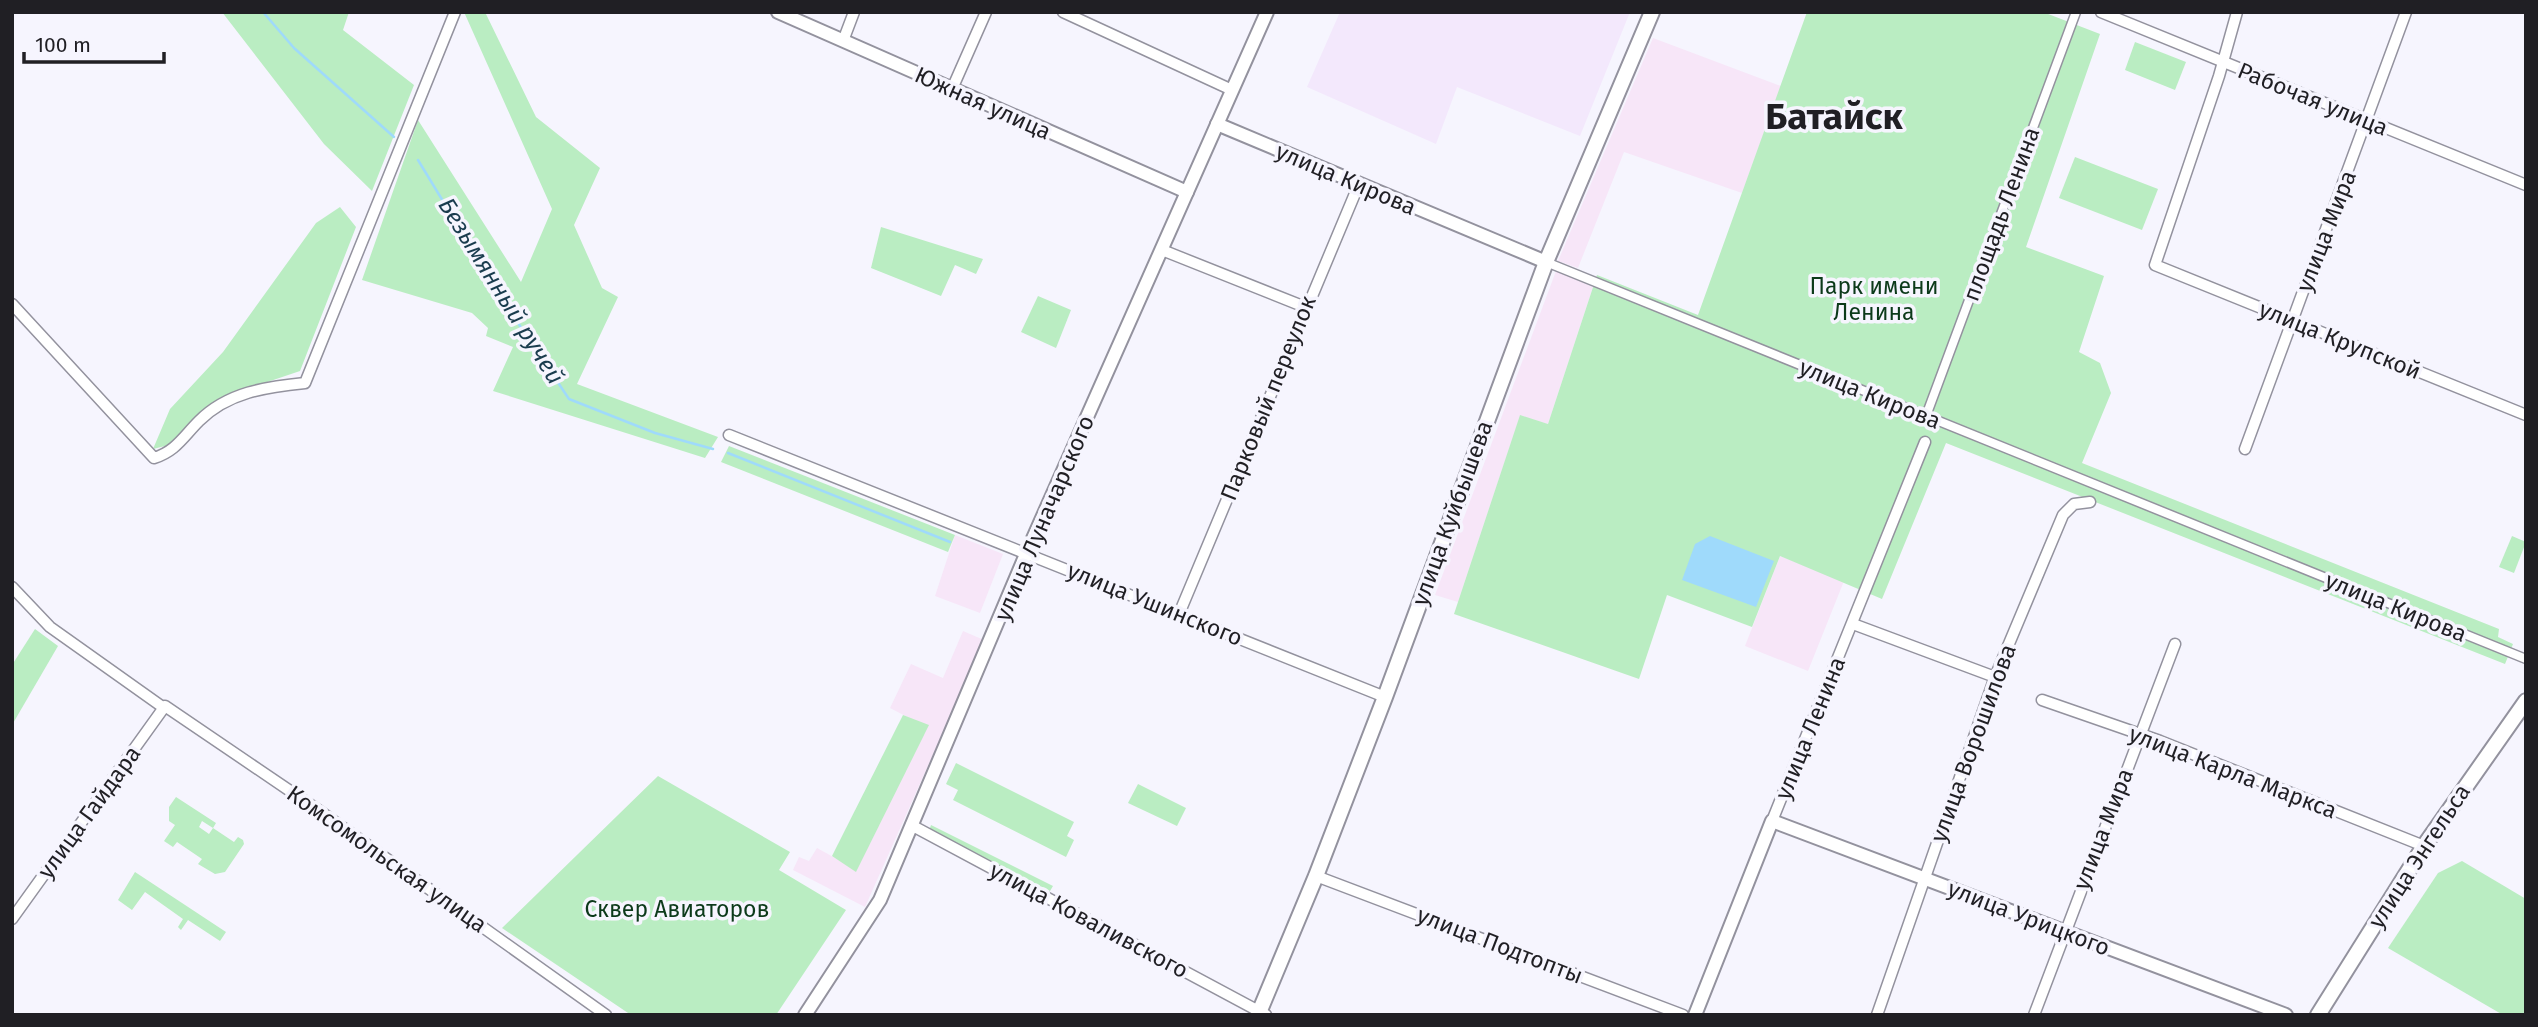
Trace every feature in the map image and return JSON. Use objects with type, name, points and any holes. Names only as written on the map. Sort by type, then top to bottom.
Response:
[{"type":"main road","name":"улица Куйбышева","points":[[1261,1013],[1385,697],[1546,262],[1652,12]]},
{"type":"main road","name":"улица Энгельса","points":[[2318,1015],[2424,846],[2526,701]]},
{"type":"street","points":[[12,304],[153,458],[172,453],[201,419],[240,393],[305,383],[455,12]]},
{"type":"street","name":"Южная улица","points":[[778,12],[1187,192]]},
{"type":"street","points":[[843,41],[854,12]]},
{"type":"street","points":[[952,89],[986,12]]},
{"type":"street","points":[[1063,12],[1232,90]]},
{"type":"street","name":"улица Луначарского","points":[[804,1015],[880,900],[1027,552],[1267,12]]},
{"type":"street","name":"площадь Ленина","points":[[1926,416],[2076,12]]},
{"type":"street","name":"Рабочая улица","points":[[2101,12],[2526,185]]},
{"type":"street","points":[[2222,62],[2237,12]]},
{"type":"street","name":"улица Мира","points":[[2245,449],[2406,12]]},
{"type":"street","name":"улица Крупской","points":[[2222,62],[2155,265],[2526,415]]},
{"type":"street","name":"улица Кирова","points":[[1217,124],[1546,262],[2526,659]]},
{"type":"street","name":"Парковый переулок","points":[[1179,614],[1305,307],[1359,184]]},
{"type":"street","points":[[1162,250],[1305,307]]},
{"type":"street","name":"улица Ушинского","points":[[729,435],[1385,697]]},
{"type":"street","name":"улица Ленина","points":[[1695,1015],[1925,442]]},
{"type":"street","name":"улица Ворошилова","points":[[1877,1015],[1995,677],[2063,515],[2074,504],[2090,502]]},
{"type":"street","name":"Комсомольская улица","points":[[12,587],[50,627],[164,707],[321,811],[606,1015]]},
{"type":"street","points":[[1853,624],[1995,677]]},
{"type":"street","name":"улица Мира","points":[[2034,1015],[2175,644]]},
{"type":"street","name":"улица Карла Маркса","points":[[2042,700],[2160,741],[2424,846]]},
{"type":"street","name":"улица Гайдара","points":[[12,919],[164,707]]},
{"type":"street","name":"улица Урицкого","points":[[1772,821],[2286,1015]]},
{"type":"street","name":"улица Коваливского","points":[[911,825],[1261,1013]]},
{"type":"street","name":"улица Подтопты","points":[[1316,876],[1683,1015]]},
{"type":"shaded area","points":[[1340,12],[1630,12],[1580,136],[1457,87],[1436,144],[1307,87]]},
{"type":"shaded area","points":[[1653,38],[1781,86],[1742,193],[1624,152],[1578,268],[1558,261]]},
{"type":"shaded area","points":[[1556,271],[1593,287],[1548,424],[1520,416],[1458,602],[1435,595]]},
{"type":"shaded area","points":[[955,535],[1003,554],[980,613],[935,596]]},
{"type":"shaded area","points":[[1780,556],[1844,581],[1808,671],[1745,646]]},
{"type":"shaded area","points":[[963,631],[984,640],[865,907],[793,870],[799,857],[809,861],[817,848],[846,864],[915,721],[890,708],[911,664],[943,678]]},
{"type":"green space","points":[[222,12],[349,12],[343,30],[414,85],[372,191],[324,144]]},
{"type":"green space","points":[[464,12],[485,12],[536,117],[600,168],[574,225],[602,288],[618,297],[577,384],[718,437],[705,458],[493,391],[513,347],[486,336],[488,328],[472,313],[362,280],[418,120],[521,282],[552,209]]},
{"type":"green space","name":"Парк имени Ленина","points":[[1807,12],[2043,12],[2100,34],[2026,247],[2104,276],[2079,352],[2100,363],[2111,393],[2082,463],[2499,629],[2498,637],[2513,644],[2505,664],[1946,443],[1882,599],[1780,556],[1752,627],[1667,595],[1639,679],[1454,614],[1520,415],[1548,424],[1597,275],[1698,315]]},
{"type":"green space","points":[[2135,42],[2186,62],[2175,90],[2125,70]]},
{"type":"green space","points":[[2075,157],[2158,189],[2142,230],[2059,198]]},
{"type":"green space","points":[[340,207],[356,227],[300,371],[232,394],[169,445],[153,449],[170,409],[223,352],[316,223]]},
{"type":"green space","points":[[881,227],[983,259],[976,274],[955,265],[941,296],[871,268]]},
{"type":"green space","points":[[1038,296],[1071,310],[1056,348],[1021,332]]},
{"type":"green space","points":[[729,446],[955,535],[948,552],[721,462]]},
{"type":"green space","points":[[2512,536],[2526,542],[2514,573],[2499,567]]},
{"type":"green space","points":[[35,629],[58,646],[12,725],[12,665]]},
{"type":"green space","points":[[903,715],[929,725],[856,872],[832,856]]},
{"type":"green space","points":[[956,763],[1074,822],[1067,836],[1074,840],[1066,857],[953,800],[958,790],[946,784]]},
{"type":"green space","name":"Сквер Авиаторов","points":[[658,776],[790,852],[779,870],[846,910],[776,1015],[631,1015],[502,928]]},
{"type":"green space","points":[[1138,784],[1186,808],[1177,826],[1128,803]]},
{"type":"green space","points":[[176,797],[216,823],[213,828],[234,842],[238,837],[243,840],[244,844],[225,872],[215,874],[198,864],[202,859],[177,842],[173,847],[164,841],[175,825],[169,821],[169,807]],"holes":[[[202,821],[213,828],[209,834],[199,827]]]},
{"type":"green space","points":[[931,825],[1053,886],[1050,891],[929,831]]},
{"type":"green space","points":[[2462,861],[2526,899],[2526,1015],[2503,1015],[2388,948],[2438,873]]},
{"type":"green space","points":[[135,872],[226,932],[220,941],[188,920],[181,930],[178,927],[183,919],[145,892],[132,910],[118,900]]},
{"type":"water","points":[[1710,536],[1774,561],[1756,607],[1682,580],[1695,544]]},
{"type":"waterway","name":"Безымянный ручей","points":[[263,12],[294,48],[394,137]]},
{"type":"waterway","name":"Безымянный ручей","points":[[418,160],[508,308],[569,399],[655,433],[713,449]]},
{"type":"waterway","points":[[728,453],[950,542]]},
{"type":"district","name":"Батайск","points":[[1834,116]]}]
